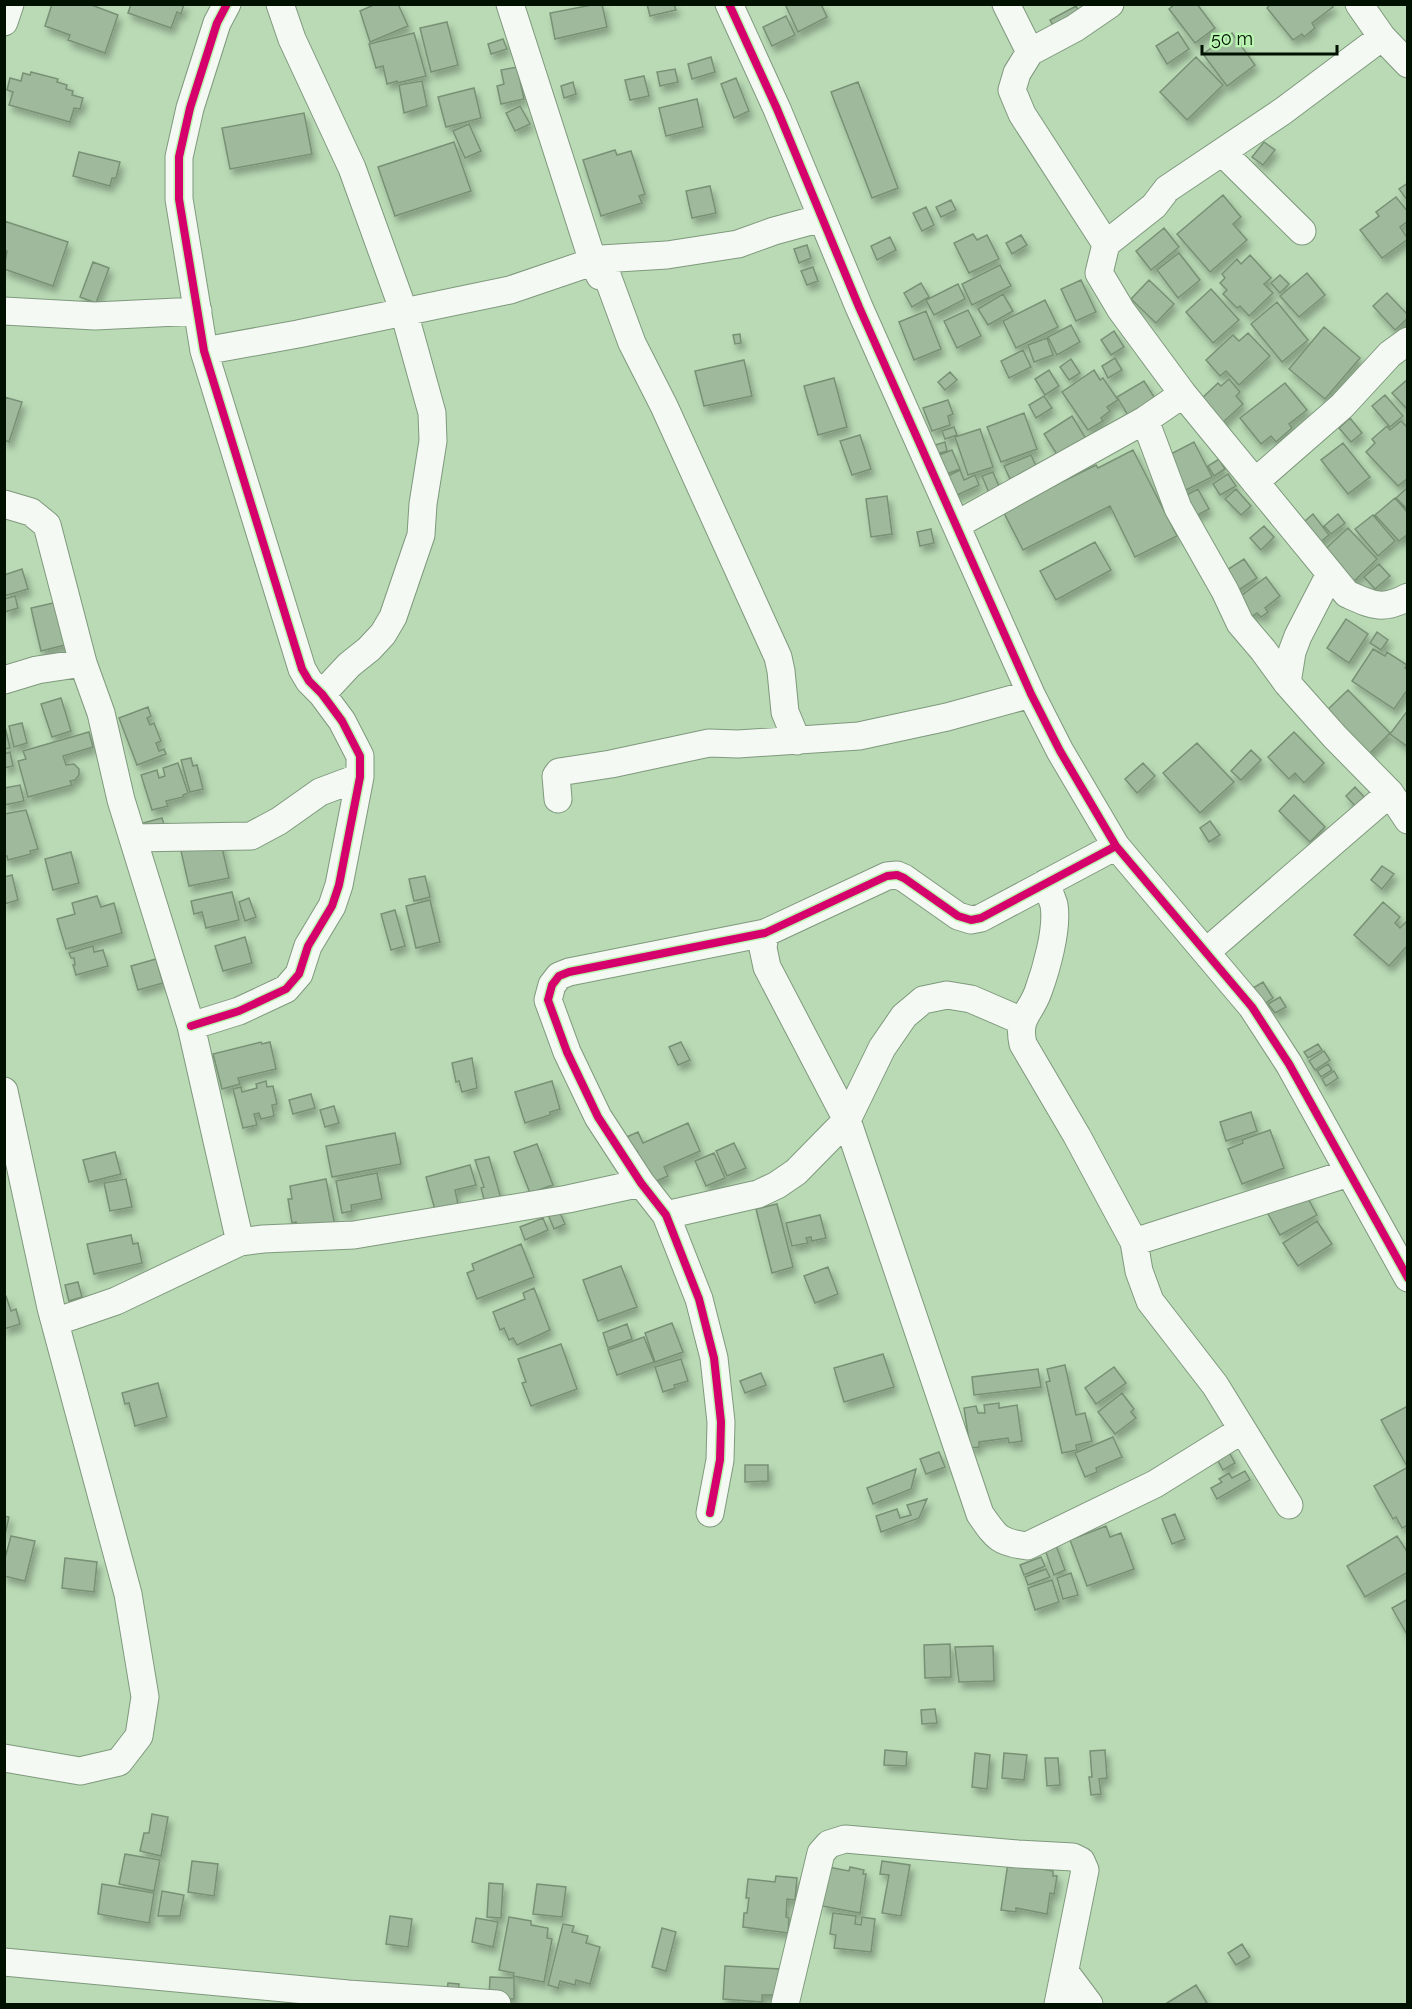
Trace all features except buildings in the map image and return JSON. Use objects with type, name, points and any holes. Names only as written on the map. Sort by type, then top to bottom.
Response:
[{"type":"street","points":[[4,22],[10,4]]},
{"type":"street","points":[[191,1026],[266,1000],[286,989],[299,974],[308,946],[332,906],[339,885],[360,777],[360,756],[342,721],[302,669],[204,351],[179,199],[179,157],[189,108],[217,23],[227,4]]},
{"type":"street","points":[[280,4],[292,39],[352,168],[404,312],[432,413],[433,441],[423,504],[421,535],[393,617],[383,634],[322,694]]},
{"type":"street","points":[[510,4],[599,268],[778,657],[785,712],[797,741]]},
{"type":"street","points":[[729,4],[777,110],[859,307],[1031,694],[1060,751],[1116,846],[1258,1017],[1289,1064],[1407,1278]]},
{"type":"street","points":[[1006,4],[1030,52]]},
{"type":"street","points":[[1106,244],[1022,114],[1012,90],[1017,73],[1030,52],[1075,28],[1110,4]]},
{"type":"street","points":[[1359,4],[1382,37],[1407,64]]},
{"type":"street","points":[[1382,37],[1283,111],[1167,189],[1154,206],[1106,244],[1099,273],[1121,310],[1183,394],[1347,594],[1371,604],[1392,606],[1407,597]]},
{"type":"street","points":[[1222,153],[1302,231]]},
{"type":"street","points":[[204,351],[510,290],[599,268],[738,244],[822,218]]},
{"type":"street","points":[[4,311],[95,316],[198,311]]},
{"type":"street","points":[[1255,482],[1342,406],[1390,354],[1407,341]]},
{"type":"street","points":[[956,525],[1145,420],[1183,394]]},
{"type":"street","points":[[1145,420],[1178,508],[1225,591],[1240,623],[1287,683],[1389,793],[1407,820]]},
{"type":"street","points":[[4,504],[31,512],[47,525],[83,663],[101,712],[118,788],[191,1026],[240,1242]]},
{"type":"street","points":[[1287,683],[1292,652],[1298,636],[1330,574]]},
{"type":"street","points":[[4,680],[37,670],[83,663]]},
{"type":"street","points":[[558,799],[556,776],[559,772],[611,764],[709,743],[738,744],[859,736],[947,717],[1031,694]]},
{"type":"street","points":[[133,838],[251,837],[279,822],[320,792],[360,777]]},
{"type":"street","points":[[1206,952],[1389,793]]},
{"type":"street","points":[[710,1513],[720,1460],[721,1422],[714,1358],[699,1299],[666,1215],[641,1183],[598,1118],[567,1052],[548,1000],[552,985],[559,976],[569,972],[765,933],[888,876],[897,875],[904,878],[958,916],[971,920],[981,918],[1116,846]]},
{"type":"street","points":[[1046,883],[1054,906],[1054,928],[1038,994],[1022,1022],[1023,1044],[1077,1136],[1134,1242],[1139,1271],[1150,1301],[1215,1386],[1289,1505]]},
{"type":"street","points":[[765,933],[763,948],[767,967],[847,1120],[980,1514],[991,1530],[1005,1543],[1027,1546],[1155,1484],[1242,1430]]},
{"type":"street","points":[[666,1215],[758,1194],[796,1172],[847,1120],[882,1048],[904,1016],[923,1000],[947,995],[971,999],[1022,1022]]},
{"type":"street","points":[[4,1091],[55,1322],[128,1594],[145,1697],[139,1736],[119,1762],[80,1771],[4,1758]]},
{"type":"street","points":[[1134,1242],[1349,1173]]},
{"type":"street","points":[[55,1322],[116,1301],[240,1242],[354,1234],[568,1199],[641,1183]]},
{"type":"street","points":[[785,2004],[821,1853],[829,1844],[844,1839],[1073,1857],[1081,1861],[1085,1870],[1058,2004]]},
{"type":"street","points":[[4,1962],[348,1994],[498,2004]]},
{"type":"street","points":[[1065,1972],[1089,2004]]},
{"type":"cycle path","points":[[191,1026],[239,1011],[286,989],[299,974],[308,946],[332,906],[339,885],[360,777],[360,756],[342,721],[302,669],[204,351],[179,199],[179,157],[190,108],[217,23],[227,4]]},
{"type":"cycle path","points":[[729,4],[777,109],[859,307],[1031,694],[1060,751],[1116,846],[1252,1007],[1289,1064],[1408,1278]]},
{"type":"cycle path","points":[[710,1513],[720,1460],[721,1422],[714,1358],[699,1299],[666,1215],[641,1183],[598,1117],[567,1052],[548,1000],[552,985],[559,976],[569,972],[765,933],[887,876],[897,875],[904,878],[958,916],[971,920],[981,918],[1116,846]]}]
